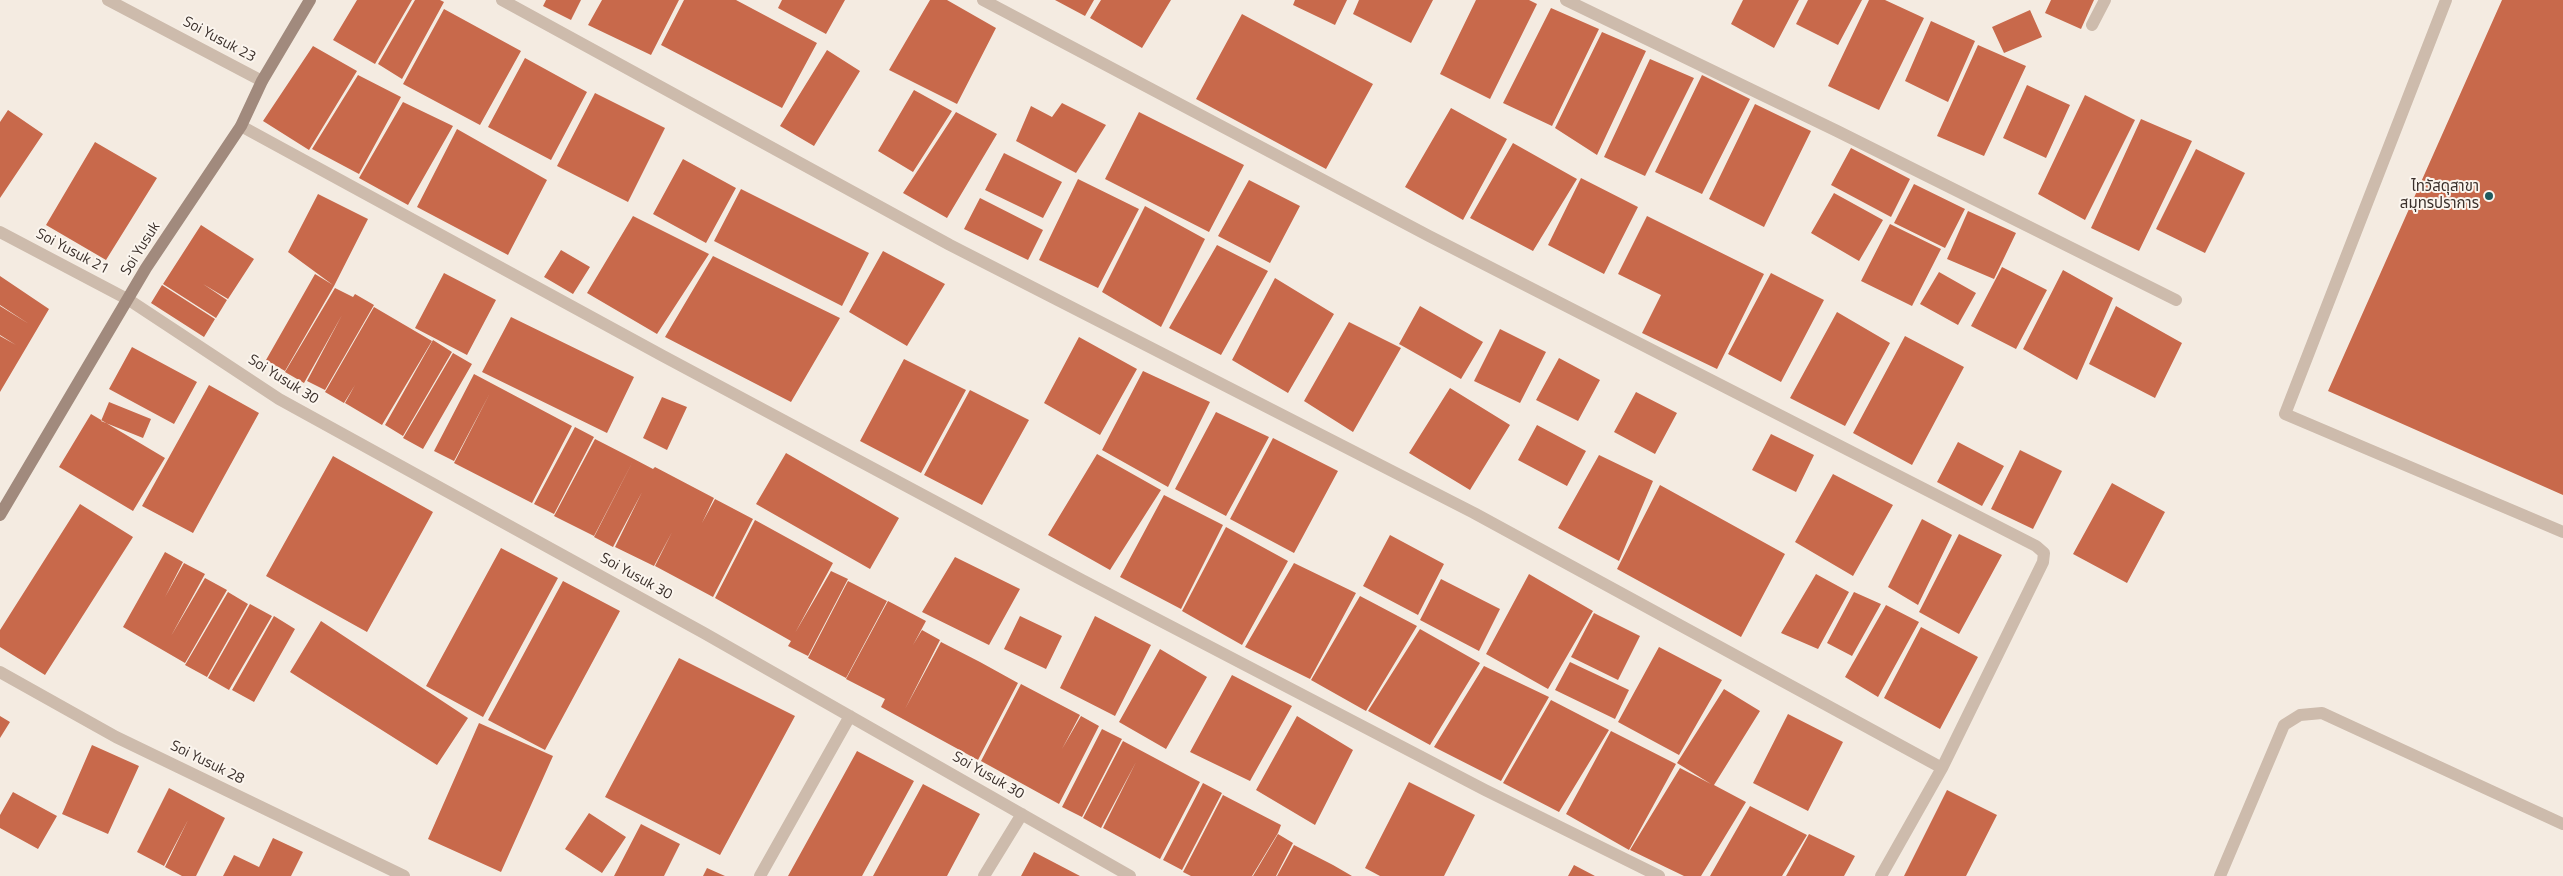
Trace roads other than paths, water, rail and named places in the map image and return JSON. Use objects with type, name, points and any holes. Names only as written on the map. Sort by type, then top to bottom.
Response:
[{"type":"street","name":"Soi Yusuk 23","points":[[108,0],[262,81]]},
{"type":"street","name":"Soi Yusuk","points":[[0,515],[129,300],[146,268],[241,126],[262,81],[310,0]]},
{"type":"street","points":[[502,0],[950,245],[1474,513],[1942,768]]},
{"type":"street","points":[[984,0],[1420,231],[2036,546],[2044,553],[2043,562],[1942,768],[1881,876]]},
{"type":"street","points":[[1566,0],[1837,131],[2176,300]]},
{"type":"street","points":[[2092,25],[2105,0]]},
{"type":"street","points":[[2446,0],[2285,414],[2563,532]]},
{"type":"street","points":[[241,126],[654,351],[1073,575],[1485,790],[1659,876]]},
{"type":"street","name":"Soi Yusuk 21","points":[[0,232],[129,300]]},
{"type":"street","name":"Soi Yusuk 30","points":[[129,300],[278,398],[850,716],[1130,876]]},
{"type":"street","name":"Soi Yusuk 28","points":[[0,672],[116,737],[404,876]]},
{"type":"street","points":[[2220,876],[2284,725],[2300,715],[2322,713],[2563,824]]},
{"type":"street","points":[[760,876],[850,716]]},
{"type":"street","points":[[984,876],[1022,814]]},
{"type":"place","name":"ไทวัสดุสาขา สมุทรปราการ","points":[[2489,196]]}]
